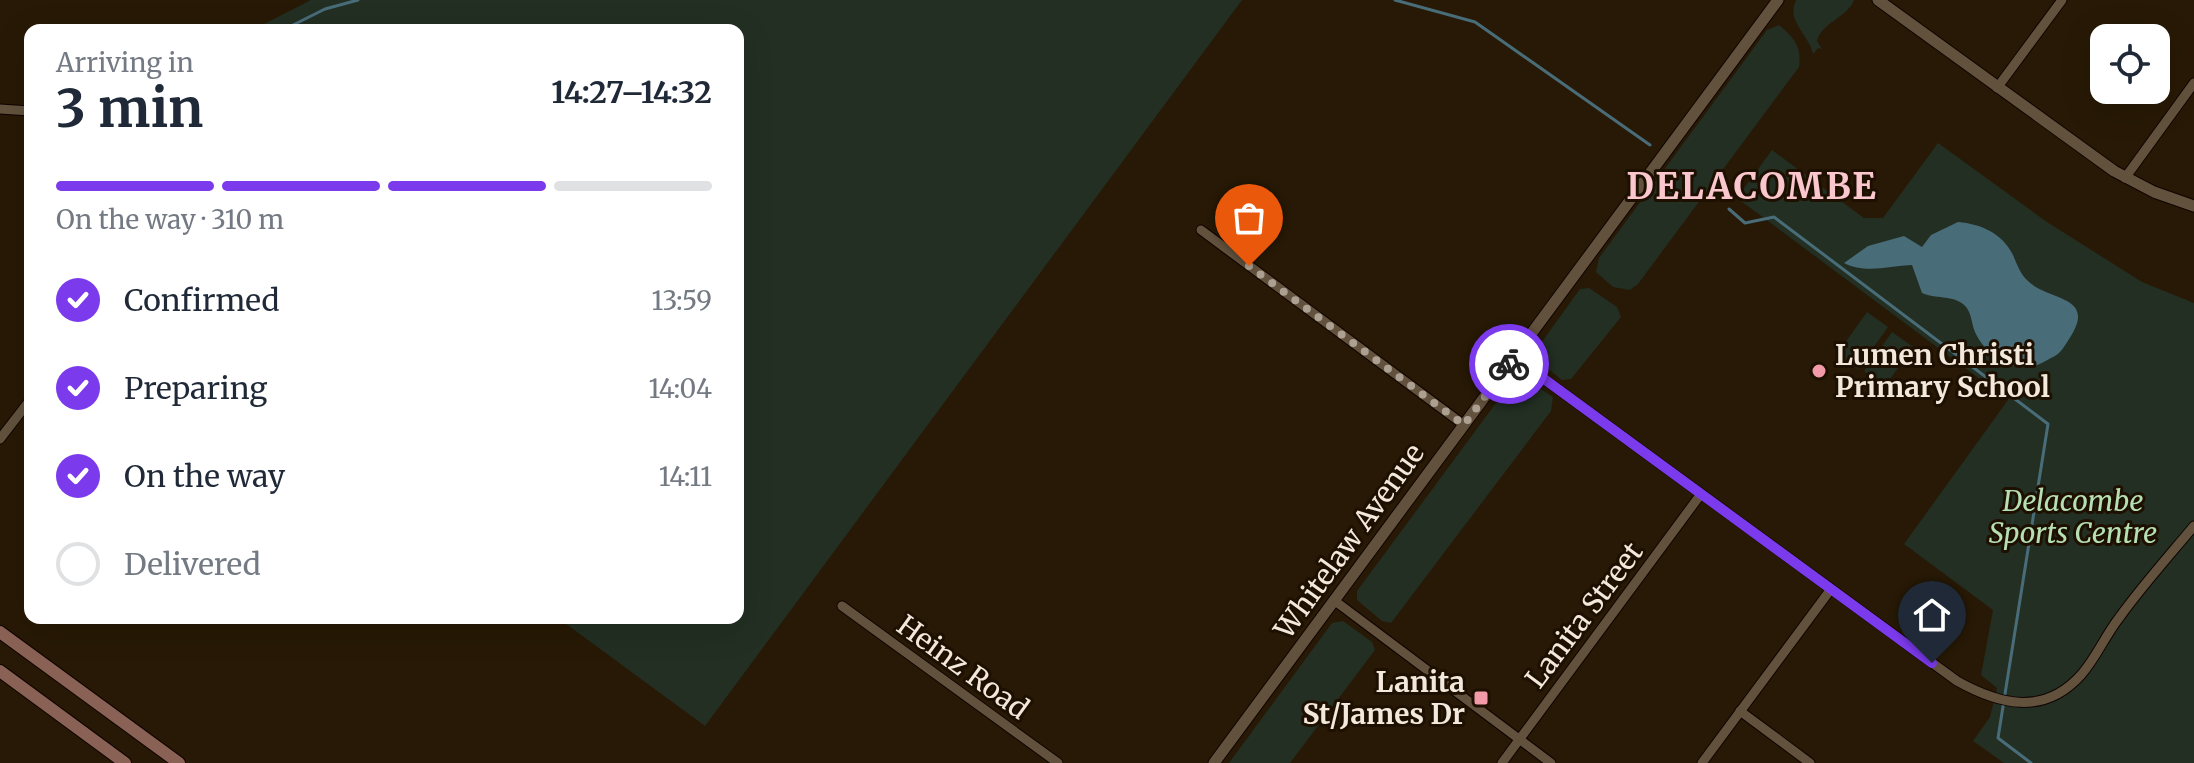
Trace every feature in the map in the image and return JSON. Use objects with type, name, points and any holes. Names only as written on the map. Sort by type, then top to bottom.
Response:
[{"type":"main road","points":[[0,632],[179,763]]},
{"type":"main road","points":[[0,671],[125,763]]},
{"type":"street","name":"Whitelaw Avenue","points":[[1214,763],[1778,0]]},
{"type":"street","points":[[1878,0],[2125,178],[2194,206]]},
{"type":"street","points":[[1997,88],[2062,0]]},
{"type":"street","points":[[2125,178],[2194,83]]},
{"type":"street","points":[[0,109],[24,111]]},
{"type":"street","points":[[1201,230],[1464,425]]},
{"type":"street","points":[[1514,357],[1960,683],[1993,699],[2015,703],[2035,702],[2060,692],[2081,675],[2126,607],[2194,526]]},
{"type":"street","points":[[0,439],[24,408]]},
{"type":"street","name":"Lanita Street","points":[[1502,763],[1701,494]]},
{"type":"street","points":[[1702,763],[1831,589]]},
{"type":"street","points":[[1335,601],[1551,763]]},
{"type":"street","name":"Heinz Road","points":[[842,606],[1058,763]]},
{"type":"street","points":[[1740,711],[1810,763]]},
{"type":"green space","points":[[311,0],[1242,0],[705,726],[566,624],[744,624],[744,24],[264,24]]},
{"type":"green space","points":[[1796,0],[1854,0],[1824,29],[1817,41],[1822,49],[1818,48],[1813,54],[1794,15]]},
{"type":"green space","points":[[1779,25],[1796,43],[1799,67],[1638,284],[1630,290],[1613,287],[1596,272],[1599,258],[1767,30]]},
{"type":"green space","name":"Delacombe Sports Centre","points":[[1938,143],[2047,222],[2142,282],[2194,303],[2194,763],[2004,763],[1973,741],[1990,717],[1997,688],[1981,675],[1993,610],[1904,544],[2008,400],[1737,198],[1772,150],[1864,218],[1883,218]]},
{"type":"green space","points":[[1589,288],[1617,307],[1621,317],[1571,379],[1562,380],[1536,359],[1536,350],[1580,289]]},
{"type":"green space","points":[[1867,312],[1888,327],[1858,369],[1837,354]]},
{"type":"green space","points":[[1892,332],[1913,347],[1885,386],[1864,371]]},
{"type":"green space","points":[[1524,378],[1553,397],[1551,411],[1391,623],[1382,621],[1357,600],[1357,591],[1513,380]]},
{"type":"green space","points":[[1343,621],[1372,642],[1375,650],[1290,763],[1229,763],[1332,623]]},
{"type":"water","points":[[1958,222],[1975,225],[1997,235],[2008,247],[2028,281],[2074,306],[2078,313],[2077,323],[2058,354],[2031,367],[2004,362],[1979,339],[1963,304],[1954,299],[1922,293],[1912,265],[1869,269],[1844,263],[1868,246],[1904,236],[1922,247],[1931,235]]},
{"type":"waterway","points":[[295,24],[325,9],[358,0]]},
{"type":"waterway","points":[[1395,0],[1475,22],[1650,145]]},
{"type":"waterway","points":[[1729,209],[1745,223],[1774,217],[2048,424],[1998,738],[2031,763]]},
{"type":"way so far","points":[[1249,266],[1464,425],[1509,364]]},
{"type":"place","name":"Lumen Christi Primary School","points":[[1819,371]]},
{"type":"place","name":"Lanita St/James Dr","points":[[1481,698]]},
{"type":"district","name":"DELACOMBE","points":[[1752,186]]},
{"type":"route","points":[[1509,364],[1514,357],[1932,663]]}]
